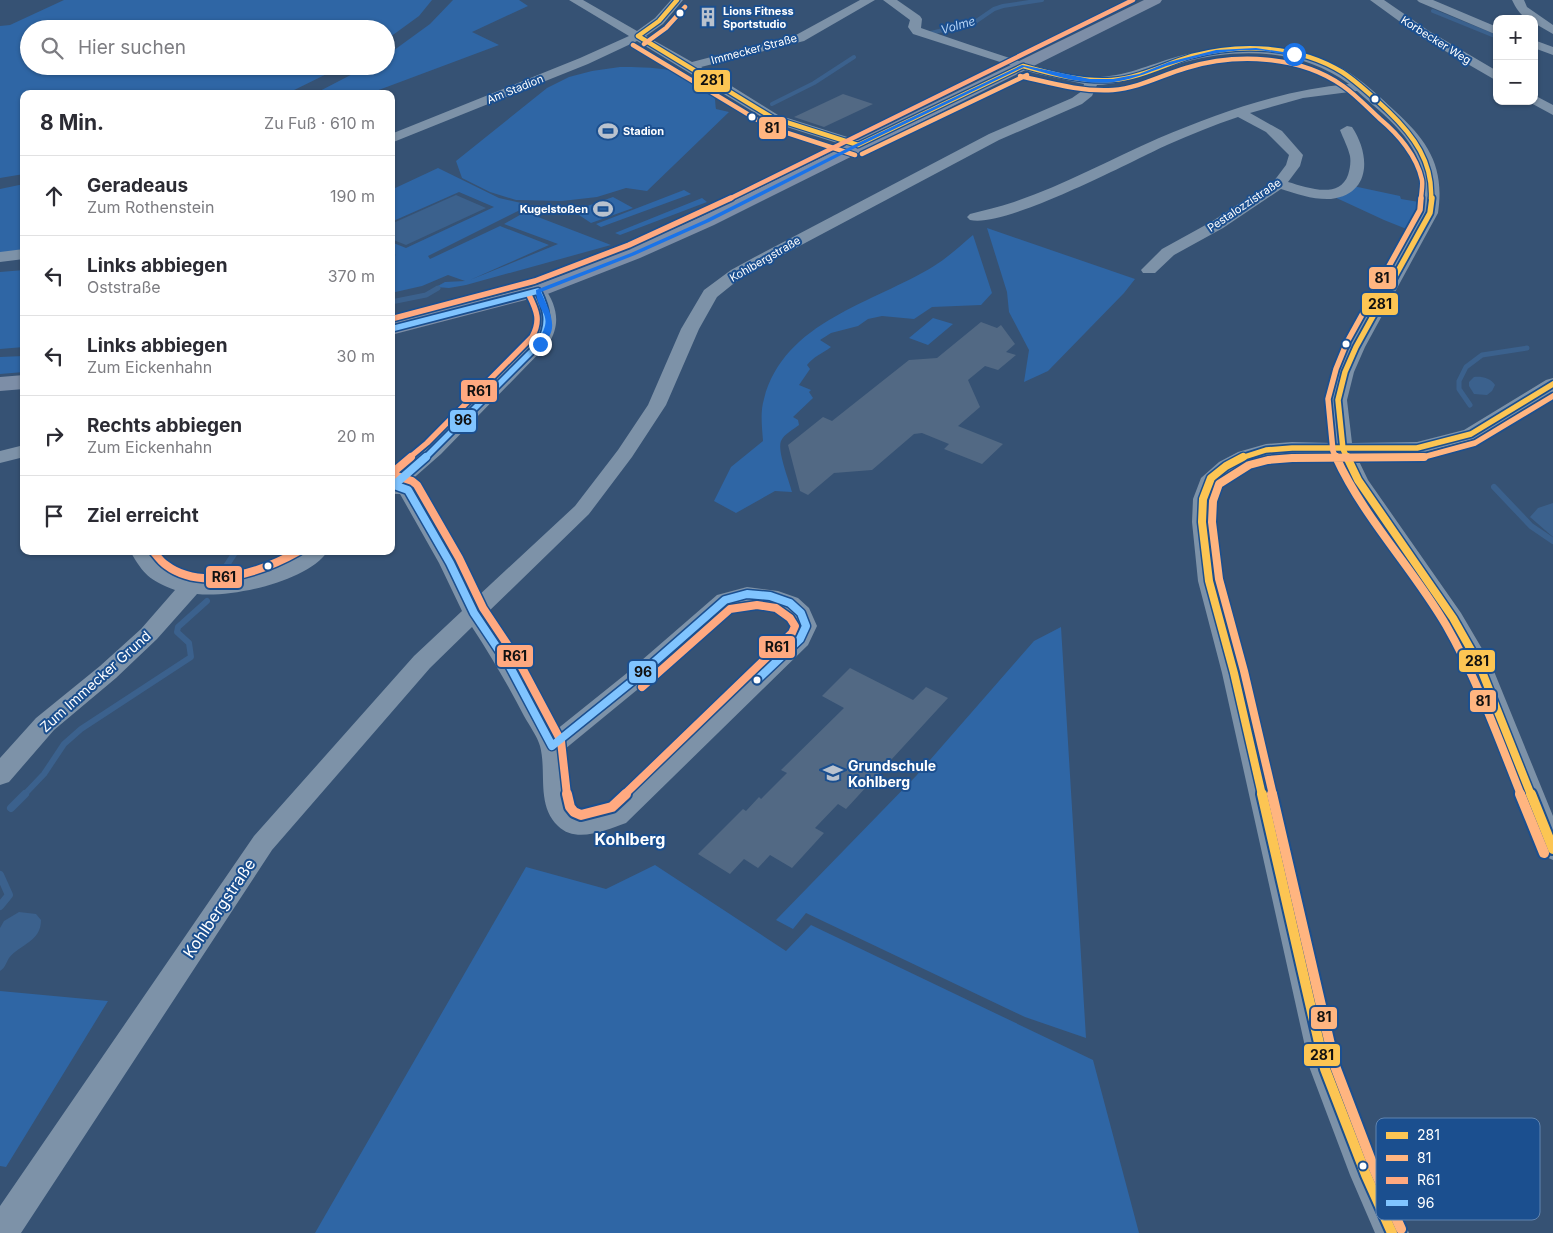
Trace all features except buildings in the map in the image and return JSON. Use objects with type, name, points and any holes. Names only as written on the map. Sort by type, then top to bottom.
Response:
[{"type":"main road","points":[[395,328],[538,291],[633,254],[698,225],[1155,0]]},
{"type":"main road","points":[[0,384],[20,382]]},
{"type":"street","points":[[575,0],[690,66],[726,91],[773,118],[858,145]]},
{"type":"street","name":"Am Stadion","points":[[395,137],[584,61],[638,36],[659,20],[677,0]]},
{"type":"street","name":"Immecker Straße","points":[[690,66],[800,38],[869,0]]},
{"type":"street","points":[[889,0],[916,19],[914,27],[917,31],[1024,66],[1090,81],[1130,78],[1193,56],[1216,52],[1256,49],[1294,54],[1335,69],[1360,87],[1394,117],[1415,141],[1429,165],[1433,190],[1426,220],[1356,347],[1346,372],[1338,400],[1343,449],[1358,480],[1453,618],[1479,664],[1553,849]]},
{"type":"street","name":"Korbecker Weg","points":[[1376,0],[1425,34],[1493,75]]},
{"type":"street","points":[[1424,0],[1493,29]]},
{"type":"street","points":[[1518,0],[1522,9],[1553,30]]},
{"type":"street","points":[[1538,45],[1553,51]]},
{"type":"street","name":"Kohlbergstraße","points":[[1,1233],[263,843],[422,662],[582,510],[625,453],[657,405],[690,329],[710,294],[738,273],[759,261],[978,145],[1085,97],[1090,87],[1090,81]]},
{"type":"street","points":[[976,217],[1004,212],[1200,126],[1293,97],[1341,88],[1360,87]]},
{"type":"street","points":[[1538,102],[1553,110]]},
{"type":"street","name":"Pestalozzistraße","points":[[1149,270],[1168,252],[1217,225],[1278,184],[1293,166],[1296,155],[1282,136],[1266,124],[1240,113]]},
{"type":"street","points":[[1278,184],[1325,194],[1341,192],[1350,187],[1357,173],[1358,164],[1357,154],[1347,130]]},
{"type":"street","points":[[0,257],[20,254]]},
{"type":"street","points":[[395,485],[434,450],[540,344],[548,331],[550,319],[538,291]]},
{"type":"street","points":[[1376,1197],[1324,1069],[1234,673],[1209,581],[1202,522],[1203,498],[1211,478],[1226,466],[1245,456],[1266,450],[1292,448],[1417,448],[1471,434],[1553,384]]},
{"type":"street","points":[[0,457],[20,452]]},
{"type":"street","points":[[395,487],[408,490],[450,563],[474,613],[510,667],[552,746],[556,791],[561,811],[568,820],[578,825],[617,816],[800,639],[806,626],[801,613],[790,603],[770,596],[747,594],[725,600],[635,678],[552,746]]},
{"type":"street","points":[[143,555],[149,567],[161,576],[190,587],[223,587],[248,583],[284,572],[310,555]]},
{"type":"street","name":"Zum Immecker Grund","points":[[0,775],[45,724],[108,672],[149,634],[190,587]]},
{"type":"street","points":[[1386,1220],[1392,1233]]},
{"type":"shaded area","points":[[64,0],[432,0],[419,16],[395,33],[395,20],[21,20]]},
{"type":"shaded area","points":[[453,0],[519,0],[528,6],[472,32],[499,45],[379,90],[322,90],[351,75],[395,75],[395,49],[430,24]]},
{"type":"shaded area","points":[[20,20],[20,75],[325,75],[294,90],[20,90],[20,175],[0,178],[0,26],[10,25]]},
{"type":"shaded area","points":[[620,67],[671,70],[697,78],[713,94],[716,109],[729,112],[647,191],[626,188],[597,197],[562,201],[516,200],[490,192],[462,178],[456,161],[547,88],[569,77]]},
{"type":"shaded area","points":[[438,168],[499,198],[530,205],[428,256],[430,259],[500,226],[549,245],[470,280],[558,244],[504,224],[525,212],[611,245],[466,285],[449,288],[436,287],[445,282],[465,281],[448,275],[422,286],[395,292],[395,244],[406,248],[494,207],[459,192],[395,220],[395,188]]},
{"type":"shaded area","points":[[20,185],[20,251],[0,253],[0,189]]},
{"type":"shaded area","points":[[1353,186],[1419,202],[1417,216],[1409,230],[1330,195]]},
{"type":"shaded area","points":[[684,190],[691,194],[601,227],[596,224]]},
{"type":"shaded area","points":[[456,195],[486,208],[406,245],[395,241],[395,222]]},
{"type":"shaded area","name":"Kugelstoßen","points":[[613,197],[633,208],[591,223],[573,211]]},
{"type":"shaded area","points":[[702,198],[707,202],[620,235],[615,233]]},
{"type":"shaded area","points":[[987,228],[1135,279],[1124,293],[1048,371],[1024,382],[1029,350],[1009,312],[1007,292]]},
{"type":"shaded area","points":[[973,235],[992,293],[981,305],[932,307],[914,319],[882,316],[868,319],[858,326],[831,333],[820,340],[831,347],[809,362],[807,365],[810,369],[799,385],[811,390],[809,392],[813,398],[793,417],[798,420],[799,425],[782,438],[780,446],[792,492],[775,491],[736,513],[714,501],[731,467],[763,441],[762,414],[764,399],[775,372],[791,351],[811,332],[834,317],[934,266],[949,256]]},
{"type":"shaded area","points":[[20,270],[20,347],[0,349],[0,272]]},
{"type":"shaded area","points":[[933,318],[953,324],[928,345],[909,338]]},
{"type":"shaded area","points":[[20,356],[20,372],[0,374],[0,357]]},
{"type":"shaded area","points":[[1474,377],[1483,377],[1491,381],[1495,385],[1492,391],[1487,395],[1474,394],[1469,386],[1469,382]]},
{"type":"shaded area","points":[[1553,503],[1553,537],[1530,517],[1538,508]]},
{"type":"shaded area","points":[[1061,627],[1086,1038],[1025,1017],[806,913],[793,929],[776,920],[916,776],[1034,641]]},
{"type":"shaded area","points":[[655,865],[786,951],[811,925],[1093,1060],[1139,1233],[315,1233],[526,867],[606,889]]},
{"type":"shaded area","points":[[19,912],[36,914],[41,920],[40,927],[34,938],[14,953],[0,971],[0,928],[4,921]]},
{"type":"shaded area","points":[[0,991],[108,1001],[6,1167],[0,1166]]},
{"type":"waterway","name":"Volme","points":[[931,33],[975,22],[994,9],[1003,6],[1042,0]]},
{"type":"waterway","points":[[1433,11],[1493,35]]},
{"type":"waterway","name":"Volme","points":[[772,104],[814,83],[854,57]]},
{"type":"waterway","name":"Volme","points":[[395,301],[426,295],[438,288]]},
{"type":"waterway","points":[[1470,405],[1459,389],[1459,381],[1466,367],[1482,355],[1527,348]]},
{"type":"waterway","points":[[1494,487],[1531,526],[1553,541]]},
{"type":"waterway","points":[[221,574],[233,555]]},
{"type":"waterway","points":[[24,795],[44,774],[64,744],[81,729],[191,657],[189,643],[177,632],[178,627],[207,601]]},
{"type":"waterway","points":[[11,808],[24,795]]},
{"type":"waterway","points":[[0,875],[9,895],[0,906]]},
{"type":"transit line","name":"281","points":[[638,36],[659,21],[677,0]]},
{"type":"transit line","name":"R61","points":[[395,318],[535,281],[629,245],[703,212],[1133,0]]},
{"type":"transit line","name":"81","points":[[644,44],[666,28],[685,7]]},
{"type":"transit line","name":"281","points":[[638,36],[773,118],[858,145]]},
{"type":"transit line","name":"81","points":[[633,45],[769,127],[855,155]]},
{"type":"transit line","name":"281","points":[[1023,66],[1056,75],[1101,81],[1123,79],[1210,52],[1246,49],[1282,51],[1317,61],[1342,73],[1372,96],[1393,116],[1420,148],[1429,171],[1432,198],[1430,213],[1356,347],[1345,372],[1338,400],[1343,449],[1358,480],[1453,618],[1479,664],[1553,849]]},
{"type":"transit line","name":"81","points":[[1020,76],[1077,89],[1114,90],[1136,86],[1186,68],[1212,62],[1246,59],[1281,62],[1314,70],[1343,86],[1391,128],[1411,153],[1422,181],[1420,210],[1347,342],[1336,369],[1328,399],[1333,451],[1349,485],[1445,623],[1470,668],[1544,853]]},
{"type":"transit line","name":"281","points":[[858,145],[1023,66]]},
{"type":"transit line","name":"81","points":[[862,154],[1027,75]]},
{"type":"transit line","name":"96","points":[[395,328],[538,291],[548,317],[547,329],[540,343],[434,450],[395,484]]},
{"type":"transit line","name":"R61","points":[[395,471],[427,443],[532,337],[537,325],[538,316],[529,295]]},
{"type":"transit line","name":"281","points":[[1376,1197],[1325,1069],[1234,673],[1209,581],[1202,522],[1203,499],[1211,478],[1226,466],[1245,456],[1266,450],[1292,448],[1417,448],[1471,434],[1553,384]]},
{"type":"transit line","name":"81","points":[[1376,1173],[1335,1066],[1244,671],[1219,579],[1212,522],[1213,501],[1219,484],[1249,465],[1268,460],[1292,458],[1420,458],[1475,443],[1553,396]]},
{"type":"transit line","name":"R61","points":[[397,476],[412,481],[417,485],[459,558],[483,608],[519,662],[561,741],[566,789],[570,807],[574,812],[581,815],[612,807],[792,633],[795,626],[784,612],[776,608],[748,605],[730,609],[642,687]]},
{"type":"transit line","name":"96","points":[[395,485],[408,490],[450,563],[474,613],[510,667],[552,746],[635,679],[725,600],[747,594],[770,596],[790,603],[801,613],[806,626],[800,639],[757,680]]},
{"type":"transit line","name":"R61","points":[[157,555],[166,565],[183,574],[202,578],[244,574],[265,568],[292,555]]},
{"type":"transit line","name":"281","points":[[1386,1220],[1392,1233]]},
{"type":"transit line","name":"81","points":[[1397,1220],[1401,1229]]},
{"type":"place","name":"Lions Fitness Sportstudio","points":[[708,17]]},
{"type":"place","name":"Stadion","points":[[608,131]]},
{"type":"place","name":"Kugelstoßen","points":[[603,209]]},
{"type":"place","name":"Grundschule Kohlberg","points":[[833,773]]},
{"type":"district","name":"Kohlberg","points":[[630,839]]},
{"type":"route","points":[[540,344],[548,331],[550,319],[538,291],[633,254],[707,221],[918,115],[961,97],[1024,66],[1090,81],[1113,80],[1130,78],[1193,56],[1216,52],[1256,49],[1294,54]]}]
